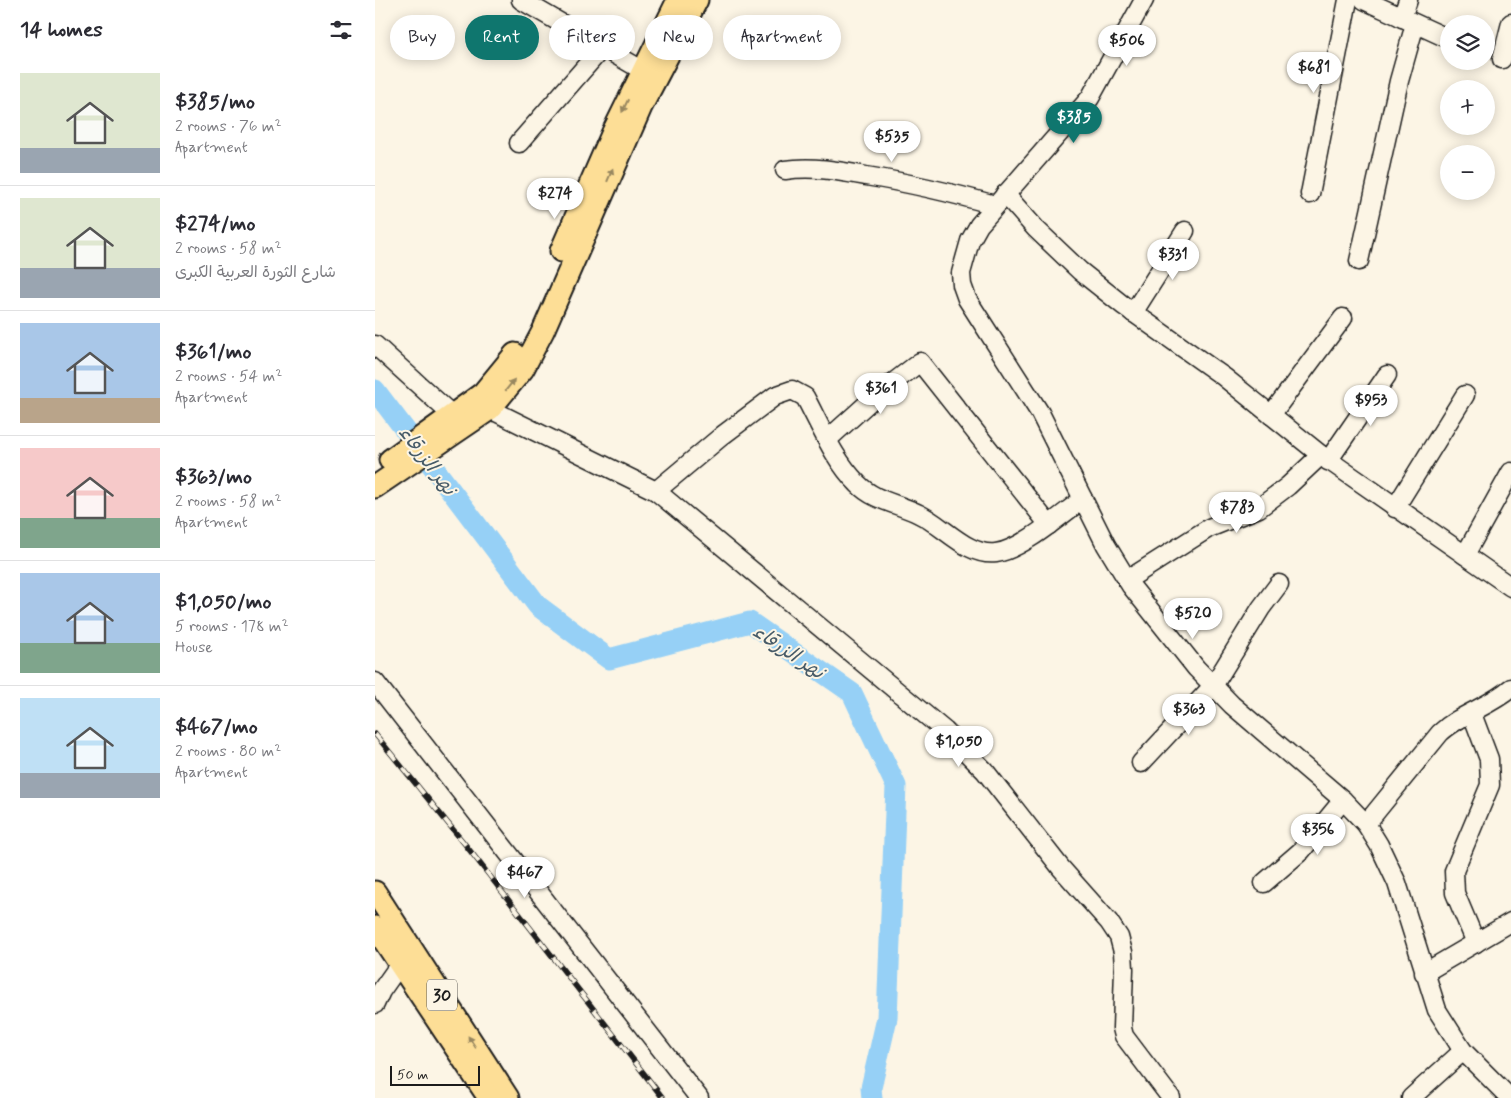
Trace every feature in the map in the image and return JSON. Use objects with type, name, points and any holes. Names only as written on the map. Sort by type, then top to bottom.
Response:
[{"type":"main road","points":[[429,442],[452,415],[489,388],[510,361],[522,341],[594,174],[642,70],[678,0]]},
{"type":"main road","points":[[375,487],[388,467],[490,409],[523,369],[543,331],[633,123],[697,0]]},
{"type":"main road","name":"30","points":[[375,892],[508,1098]]},
{"type":"main road","name":"30","points":[[375,927],[489,1098]]},
{"type":"street","points":[[521,0],[549,17]]},
{"type":"street","points":[[1144,0],[1101,81],[1078,114],[1000,200],[970,241],[961,273],[962,285],[973,309],[1040,413],[1106,545],[1127,580],[1173,641],[1213,686],[1232,705],[1343,800],[1366,824],[1379,845],[1397,883],[1437,1010],[1463,1051],[1510,1098]]},
{"type":"street","points":[[1310,194],[1348,0]]},
{"type":"street","points":[[1359,261],[1399,81],[1409,21],[1408,0]]},
{"type":"street","points":[[1367,1],[1440,35]]},
{"type":"street","points":[[1500,58],[1511,23]]},
{"type":"street","points":[[519,143],[592,60]]},
{"type":"street","points":[[624,60],[642,70]]},
{"type":"street","points":[[785,170],[816,168],[894,180],[1000,200],[1036,229],[1080,271],[1133,313],[1196,356],[1324,458],[1395,508],[1510,584]]},
{"type":"street","points":[[1133,313],[1185,231]]},
{"type":"street","points":[[1271,415],[1343,318]]},
{"type":"street","points":[[375,344],[452,415]]},
{"type":"street","points":[[827,440],[897,378],[917,362],[921,362],[1049,525]]},
{"type":"street","points":[[1127,580],[1209,528],[1259,508],[1324,458],[1387,375]]},
{"type":"street","points":[[656,491],[723,435],[775,396],[787,390],[797,391],[805,397],[827,440],[844,467],[866,491],[918,513],[981,552],[996,553],[1008,550],[1049,525],[1083,499]]},
{"type":"street","points":[[1395,508],[1465,395]]},
{"type":"street","points":[[490,409],[656,491],[945,731],[994,781],[1061,868],[1109,922],[1119,937],[1123,952],[1124,969],[1122,1028],[1124,1036],[1171,1098]]},
{"type":"street","points":[[1465,555],[1511,472]]},
{"type":"street","points":[[1141,763],[1213,686],[1261,608],[1279,584]]},
{"type":"street","points":[[375,682],[699,1098]]},
{"type":"street","points":[[1366,824],[1448,725],[1472,714],[1511,688]]},
{"type":"street","points":[[1472,714],[1489,759],[1490,785],[1457,864],[1453,884],[1476,943]]},
{"type":"street","points":[[1264,883],[1301,851],[1343,800]]},
{"type":"street","points":[[1424,973],[1511,922]]},
{"type":"street","points":[[377,995],[400,964]]},
{"type":"street","points":[[1411,1098],[1463,1051]]},
{"type":"waterway","name":"نهر الزرقاء","points":[[375,390],[538,606],[609,659],[750,622],[852,693],[896,786],[887,1018],[871,1088],[872,1098]]},
{"type":"railway","points":[[375,734],[464,843],[663,1098]]}]
